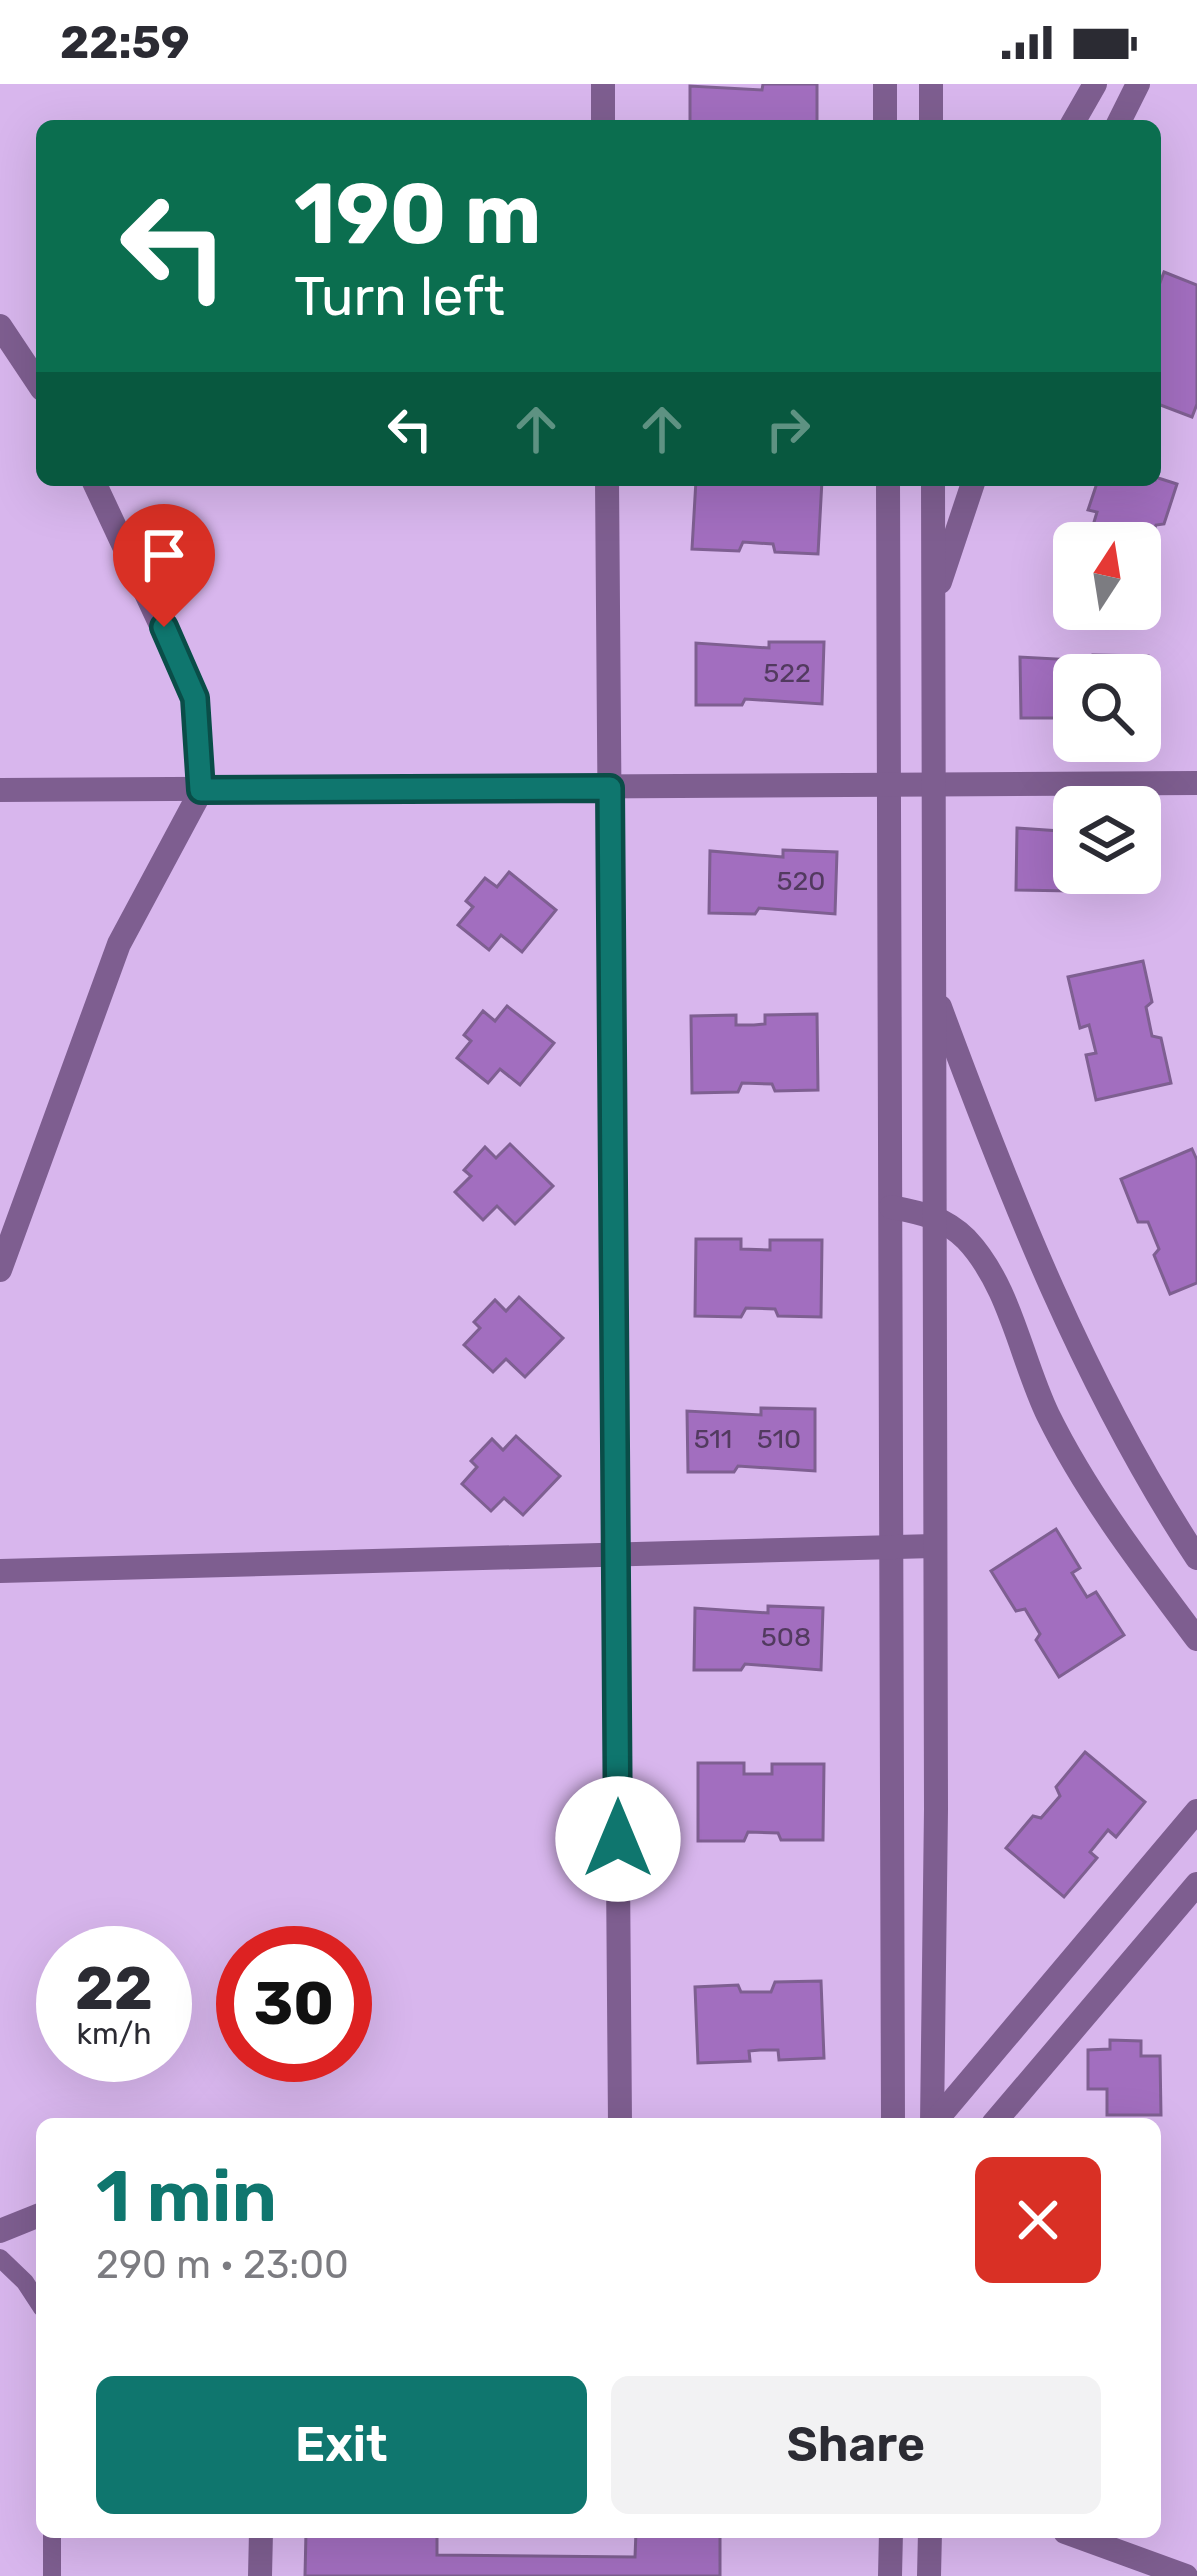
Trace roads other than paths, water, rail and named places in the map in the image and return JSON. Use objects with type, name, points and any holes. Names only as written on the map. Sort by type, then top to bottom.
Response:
[{"type":"street","points":[[603,84],[603,120]]},
{"type":"street","points":[[885,84],[886,120]]},
{"type":"street","points":[[931,84],[932,120]]},
{"type":"street","points":[[1074,120],[1094,84]]},
{"type":"street","points":[[1120,120],[1138,84]]},
{"type":"street","points":[[0,326],[36,380]]},
{"type":"street","points":[[0,1270],[119,944],[201,790],[195,698],[96,486]]},
{"type":"street","points":[[607,486],[620,2118]]},
{"type":"street","points":[[888,486],[893,2118]]},
{"type":"street","points":[[932,2118],[933,486]]},
{"type":"street","points":[[934,602],[972,486]]},
{"type":"street","points":[[0,790],[1197,783]]},
{"type":"street","points":[[934,992],[1008,1191],[1092,1373],[1149,1486],[1197,1558]]},
{"type":"street","points":[[891,1207],[933,1215],[967,1240],[979,1256],[1048,1414],[1095,1498],[1197,1639]]},
{"type":"street","points":[[0,1571],[934,1546]]},
{"type":"street","points":[[937,2118],[1197,1810]]},
{"type":"street","points":[[998,2118],[1197,1884]]},
{"type":"street","points":[[0,2231],[36,2216]]},
{"type":"street","points":[[260,2576],[261,2538]]},
{"type":"street","points":[[890,2538],[890,2576]]},
{"type":"street","points":[[929,2576],[930,2538]]},
{"type":"street","points":[[1082,2538],[1186,2576]]},
{"type":"lane","points":[[0,2258],[36,2299]]},
{"type":"lane","points":[[52,2538],[52,2576]]}]
